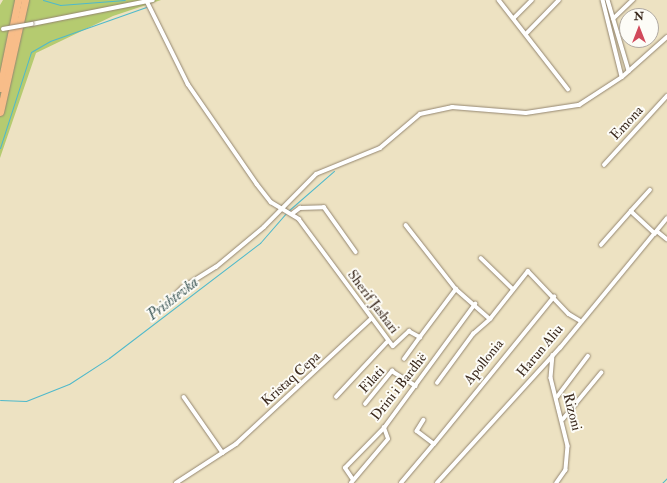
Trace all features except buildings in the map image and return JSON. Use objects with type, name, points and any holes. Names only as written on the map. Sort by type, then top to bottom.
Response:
[{"type":"highway","points":[[0,88],[18,0]]},
{"type":"highway","points":[[0,112],[25,0]]},
{"type":"street","points":[[1,30],[154,0]]},
{"type":"street","points":[[499,0],[568,89]]},
{"type":"street","points":[[514,18],[532,0]]},
{"type":"street","points":[[526,34],[558,0]]},
{"type":"street","points":[[603,0],[629,71]]},
{"type":"street","points":[[608,0],[613,19],[622,76]]},
{"type":"street","points":[[613,19],[633,0]]},
{"type":"street","points":[[147,1],[188,84],[267,197],[279,208],[290,214],[300,208],[324,207],[356,252]]},
{"type":"street","points":[[162,309],[182,288],[216,267],[264,227],[279,208],[316,174],[380,148],[420,114],[452,106],[526,113],[571,107],[593,98],[629,71],[667,37]]},
{"type":"street","name":"Emona","points":[[604,165],[667,96]]},
{"type":"street","points":[[601,245],[650,190]]},
{"type":"street","points":[[630,211],[667,239]]},
{"type":"street","name":"Sherif Jashari","points":[[290,214],[299,219],[371,319],[393,346],[409,330],[420,337],[456,289]]},
{"type":"street","name":"Harun Aliu","points":[[437,483],[553,355],[579,320],[667,218]]},
{"type":"street","points":[[406,225],[456,289],[475,304],[490,319]]},
{"type":"street","points":[[481,258],[513,289]]},
{"type":"street","points":[[437,383],[473,334],[490,319],[529,271],[579,320]]},
{"type":"street","name":"Apollonia","points":[[402,483],[554,297]]},
{"type":"street","name":"Drini i Bardhë","points":[[352,482],[345,468],[384,428],[475,304]]},
{"type":"street","name":"Kristaq Cepa","points":[[176,483],[223,453],[371,319]]},
{"type":"street","points":[[404,359],[420,337]]},
{"type":"street","points":[[336,397],[388,340]]},
{"type":"street","name":"Rizoni","points":[[553,355],[551,378],[564,419],[568,457],[564,475],[557,483]]},
{"type":"street","points":[[557,397],[588,356]]},
{"type":"street","name":"Filati","points":[[365,404],[392,371],[416,386]]},
{"type":"street","points":[[564,419],[601,372]]},
{"type":"street","points":[[184,397],[223,453]]},
{"type":"street","points":[[424,420],[416,431],[434,444]]},
{"type":"street","points":[[352,482],[388,439],[384,428]]},
{"type":"green space","points":[[3,0],[161,0],[113,16],[36,53],[0,158],[0,5]]},
{"type":"waterway","points":[[43,0],[60,5],[125,0]]},
{"type":"waterway","points":[[0,148],[31,52],[50,41],[146,7]]},
{"type":"waterway","name":"Prishtevka","points":[[288,211],[334,171]]},
{"type":"waterway","name":"Prishtevka","points":[[0,400],[26,401],[69,384],[109,358],[260,243],[286,213]]},
{"type":"waterway","points":[[662,483],[667,478]]}]
